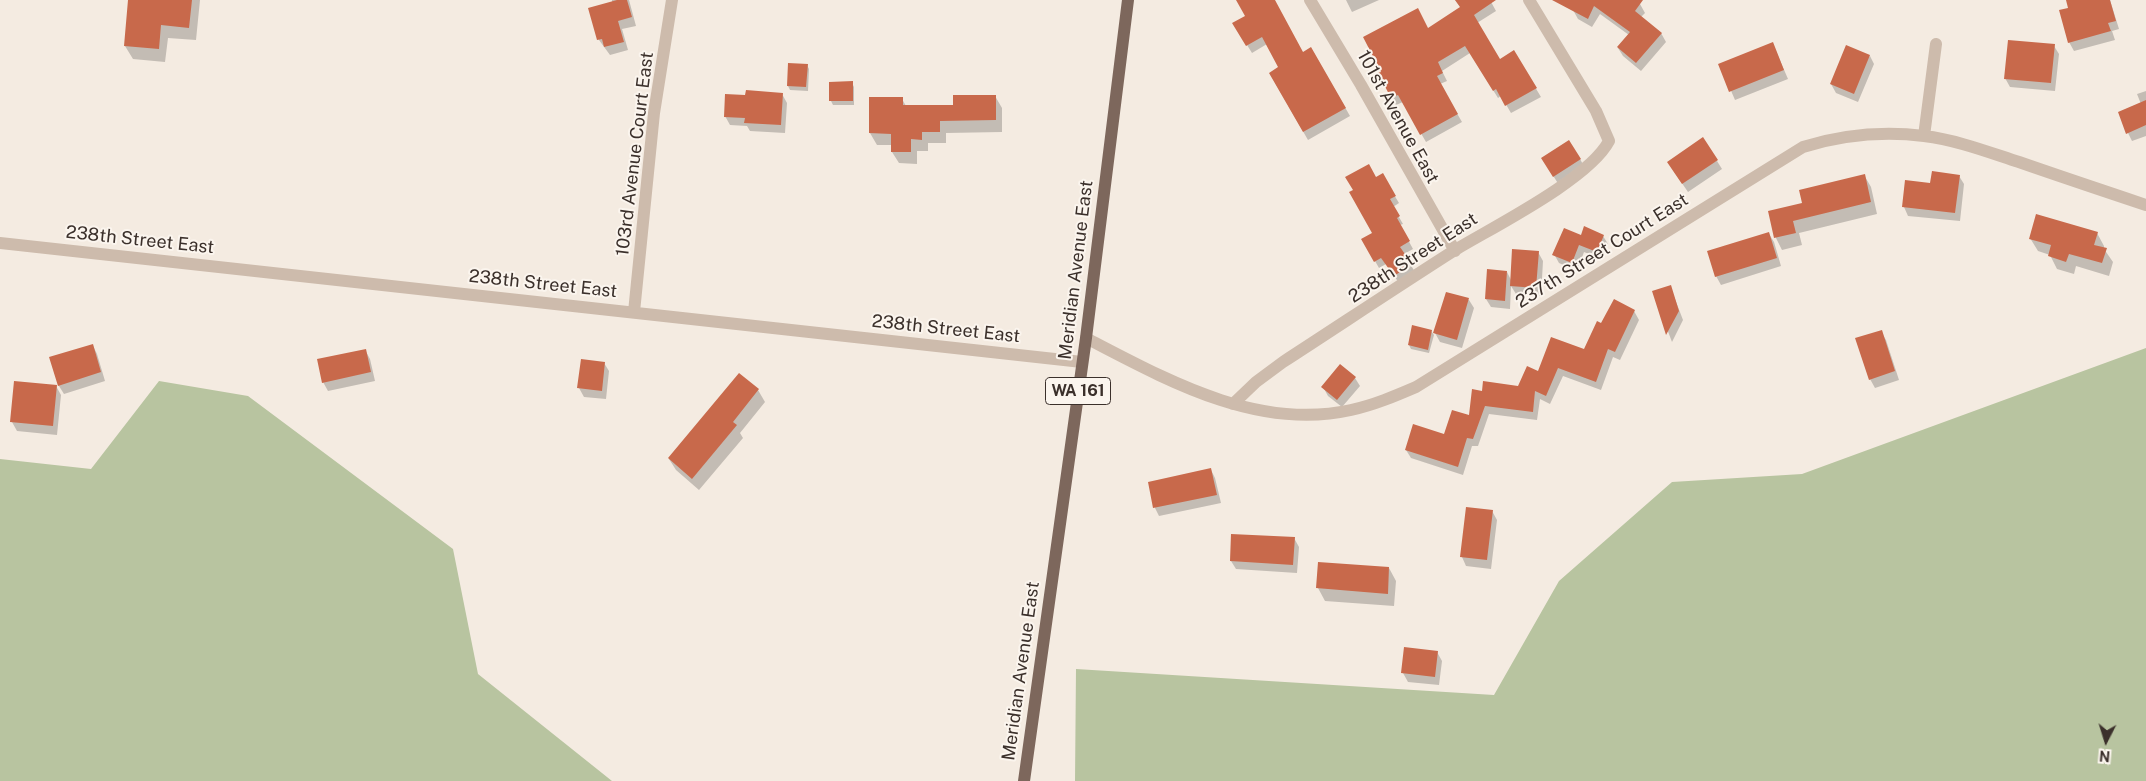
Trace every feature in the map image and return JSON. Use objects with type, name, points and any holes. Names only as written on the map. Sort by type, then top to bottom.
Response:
[{"type":"main road","name":"Meridian Avenue East","points":[[1024,781],[1086,338],[1128,0]]},
{"type":"street","name":"103rd Avenue Court East","points":[[634,312],[654,113],[672,0]]},
{"type":"street","name":"101st Avenue East","points":[[1310,0],[1361,85],[1455,251]]},
{"type":"street","name":"238th Street East","points":[[1233,404],[1256,382],[1283,362],[1455,251],[1559,188],[1603,153],[1609,141],[1596,111],[1529,0]]},
{"type":"street","points":[[1924,136],[1936,44]]},
{"type":"street","name":"237th Street Court East","points":[[1086,338],[1145,369],[1233,404],[1256,410],[1286,414],[1316,414],[1350,410],[1382,401],[1416,387],[1803,147],[1852,136],[1889,134],[1924,136],[1968,145],[2146,205]]},
{"type":"street","name":"238th Street East","points":[[0,243],[1082,362]]},
{"type":"green space","points":[[2146,348],[2146,781],[1075,781],[1076,669],[1494,695],[1559,581],[1672,482],[1802,474]]},
{"type":"green space","points":[[159,381],[248,396],[453,549],[478,674],[612,781],[0,781],[0,459],[91,469]]},
{"type":"building","points":[[128,0],[192,0],[189,28],[161,25],[159,49],[124,46]]},
{"type":"building","points":[[617,0],[627,0],[632,17],[618,21],[624,42],[604,47],[602,39],[597,40],[588,8]]},
{"type":"building","points":[[1236,0],[1275,0],[1303,52],[1311,47],[1346,108],[1303,132],[1269,73],[1278,67],[1262,37],[1246,46],[1232,23],[1245,16]]},
{"type":"building","points":[[1455,0],[1496,0],[1474,15],[1500,59],[1514,50],[1537,88],[1505,106],[1496,89],[1493,91],[1465,46],[1438,62],[1443,73],[1437,76],[1458,114],[1420,135],[1398,95],[1391,98],[1378,73],[1381,72],[1363,37],[1418,8],[1428,28],[1460,7]]},
{"type":"building","points":[[1552,0],[1643,0],[1635,11],[1662,33],[1636,63],[1617,47],[1630,32],[1594,6],[1588,19]]},
{"type":"building","points":[[2066,0],[2110,0],[2116,21],[2108,23],[2111,31],[2068,43],[2059,10],[2068,8]]},
{"type":"building","points":[[2008,40],[2055,44],[2051,83],[2004,79]]},
{"type":"building","points":[[1773,42],[1784,70],[1729,92],[1718,64]]},
{"type":"building","points":[[1846,45],[1870,55],[1854,94],[1830,84]]},
{"type":"building","points":[[788,63],[808,64],[806,87],[787,86]]},
{"type":"building","points":[[853,81],[853,101],[829,101],[829,82]]},
{"type":"building","points":[[746,90],[783,93],[781,125],[744,123],[745,118],[724,117],[725,94],[745,95]]},
{"type":"building","points":[[953,95],[996,95],[996,120],[940,121],[940,132],[922,132],[922,140],[911,139],[911,152],[891,152],[891,134],[869,133],[869,97],[903,97],[903,105],[953,105]]},
{"type":"building","points":[[2146,100],[2146,125],[2126,134],[2118,112]]},
{"type":"building","points":[[1703,137],[1718,160],[1682,184],[1667,162]]},
{"type":"building","points":[[1569,140],[1581,159],[1553,177],[1541,158]]},
{"type":"building","points":[[1369,164],[1376,177],[1383,173],[1396,196],[1390,199],[1400,216],[1397,218],[1410,241],[1400,247],[1412,264],[1394,276],[1381,258],[1374,262],[1361,239],[1372,233],[1349,192],[1353,190],[1345,177]]},
{"type":"building","points":[[1932,171],[1960,175],[1955,213],[1902,207],[1905,180],[1930,183]]},
{"type":"building","points":[[1865,174],[1871,202],[1793,221],[1796,233],[1774,238],[1768,211],[1802,203],[1799,190]]},
{"type":"building","points":[[2036,214],[2098,232],[2094,245],[2107,248],[2102,263],[2069,254],[2066,262],[2048,256],[2051,245],[2029,239]]},
{"type":"building","points":[[1584,226],[1604,235],[1597,252],[1579,245],[1572,263],[1552,255],[1564,228],[1581,235]]},
{"type":"building","points":[[1769,232],[1777,258],[1715,277],[1707,251]]},
{"type":"building","points":[[1512,249],[1539,251],[1536,288],[1510,286]]},
{"type":"building","points":[[1487,269],[1507,271],[1505,301],[1485,299]]},
{"type":"building","points":[[1671,285],[1679,311],[1666,335],[1652,291]]},
{"type":"building","points":[[1446,292],[1469,298],[1457,340],[1433,333]]},
{"type":"building","points":[[1614,299],[1635,310],[1615,352],[1608,349],[1596,382],[1558,368],[1546,396],[1535,391],[1533,412],[1485,406],[1473,439],[1467,438],[1458,467],[1405,450],[1413,424],[1444,434],[1452,410],[1469,415],[1472,389],[1482,391],[1483,381],[1518,386],[1527,366],[1538,371],[1551,337],[1584,349],[1597,321],[1601,323]]},
{"type":"building","points":[[1412,325],[1432,330],[1428,350],[1408,345]]},
{"type":"building","points":[[1882,330],[1895,371],[1869,380],[1855,338]]},
{"type":"building","points":[[93,344],[101,372],[58,386],[49,357]]},
{"type":"building","points":[[366,349],[371,372],[322,383],[317,359]]},
{"type":"building","points":[[581,359],[605,362],[602,391],[577,388]]},
{"type":"building","points":[[1340,364],[1356,377],[1337,400],[1321,387]]},
{"type":"building","points":[[739,373],[759,389],[733,422],[737,425],[692,479],[668,458]]},
{"type":"building","points":[[14,381],[57,385],[53,426],[10,422]]},
{"type":"building","points":[[1211,468],[1217,495],[1153,508],[1148,482]]},
{"type":"building","points":[[1466,507],[1493,510],[1487,560],[1460,557]]},
{"type":"building","points":[[1231,534],[1295,537],[1293,565],[1230,561]]},
{"type":"building","points":[[1318,562],[1389,567],[1388,594],[1316,588]]},
{"type":"building","points":[[1404,647],[1438,651],[1435,677],[1401,673]]}]
